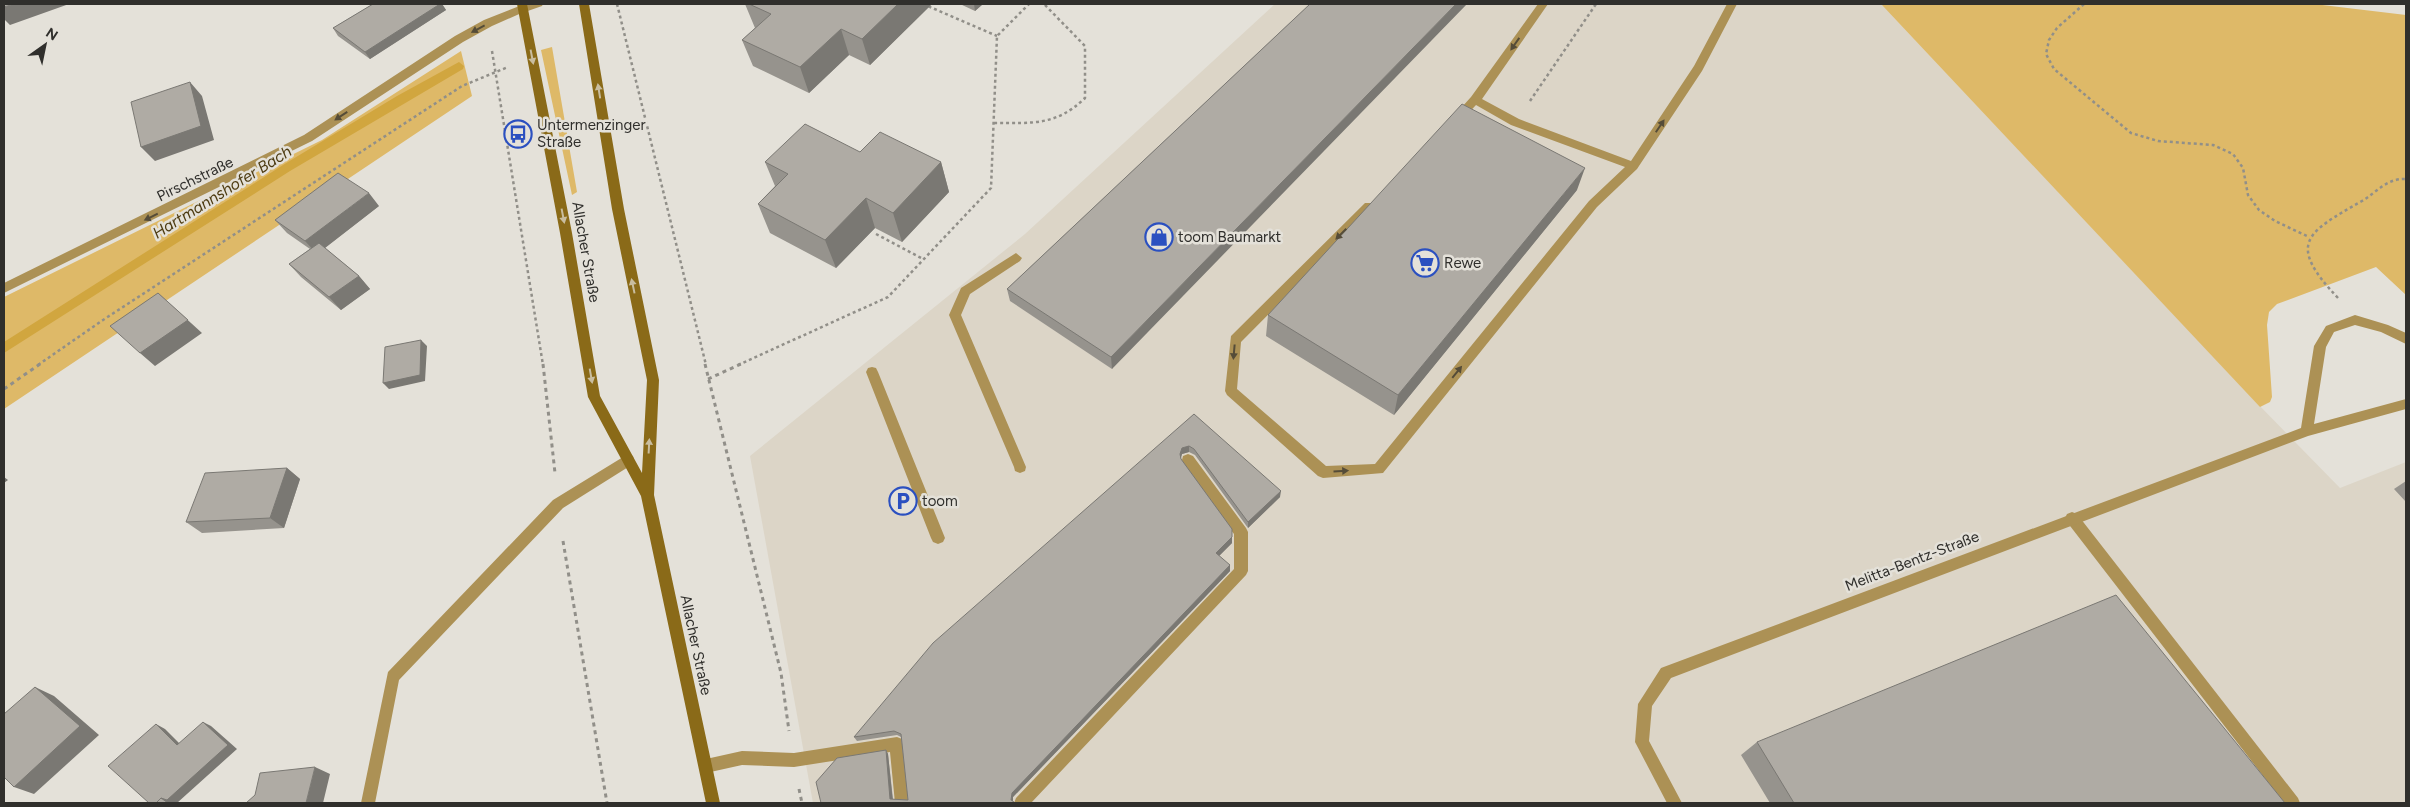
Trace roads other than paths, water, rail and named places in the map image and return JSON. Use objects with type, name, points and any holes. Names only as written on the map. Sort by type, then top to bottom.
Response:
[{"type":"main road","name":"Allacher Straße","points":[[584,4],[618,209],[653,380],[647,495],[713,803]]},
{"type":"main road","name":"Allacher Straße","points":[[522,6],[566,233],[594,397],[647,495]]},
{"type":"street","points":[[522,6],[538,4]]},
{"type":"street","points":[[1446,129],[1475,100],[1543,4]]},
{"type":"street","points":[[1376,199],[1235,340],[1230,391],[1323,472],[1378,469],[1593,204],[1633,166],[1698,68],[1732,4]]},
{"type":"street","name":"Pirschstraße","points":[[4,288],[244,172],[308,138],[459,39],[522,6]]},
{"type":"street","points":[[1475,100],[1515,122],[1633,166]]},
{"type":"street","points":[[1016,258],[965,291],[955,315],[1020,467]]},
{"type":"street","points":[[2306,431],[2320,346],[2330,329],[2355,320],[2384,328],[2406,339]]},
{"type":"street","points":[[872,372],[938,538]]},
{"type":"street","name":"Melitta-Bentz-Straße","points":[[1674,803],[1642,742],[1645,704],[1666,673],[2306,431],[2406,404]]},
{"type":"street","points":[[368,803],[393,676],[558,504],[628,460]]},
{"type":"street","points":[[1021,803],[1241,571],[1240,532],[1188,460]]},
{"type":"street","points":[[2072,518],[2293,803]]},
{"type":"street","points":[[706,766],[742,758],[794,760],[897,744],[902,803]]},
{"type":"waterway","name":"Hartmannshofer Bach","points":[[4,348],[286,168],[459,66]]},
{"type":"place","name":"Untermenzinger Straße","points":[[518,134]]},
{"type":"place","name":"toom Baumarkt","points":[[1159,237]]},
{"type":"place","name":"Rewe","points":[[1425,263]]},
{"type":"place","name":"toom","points":[[903,501]]}]
